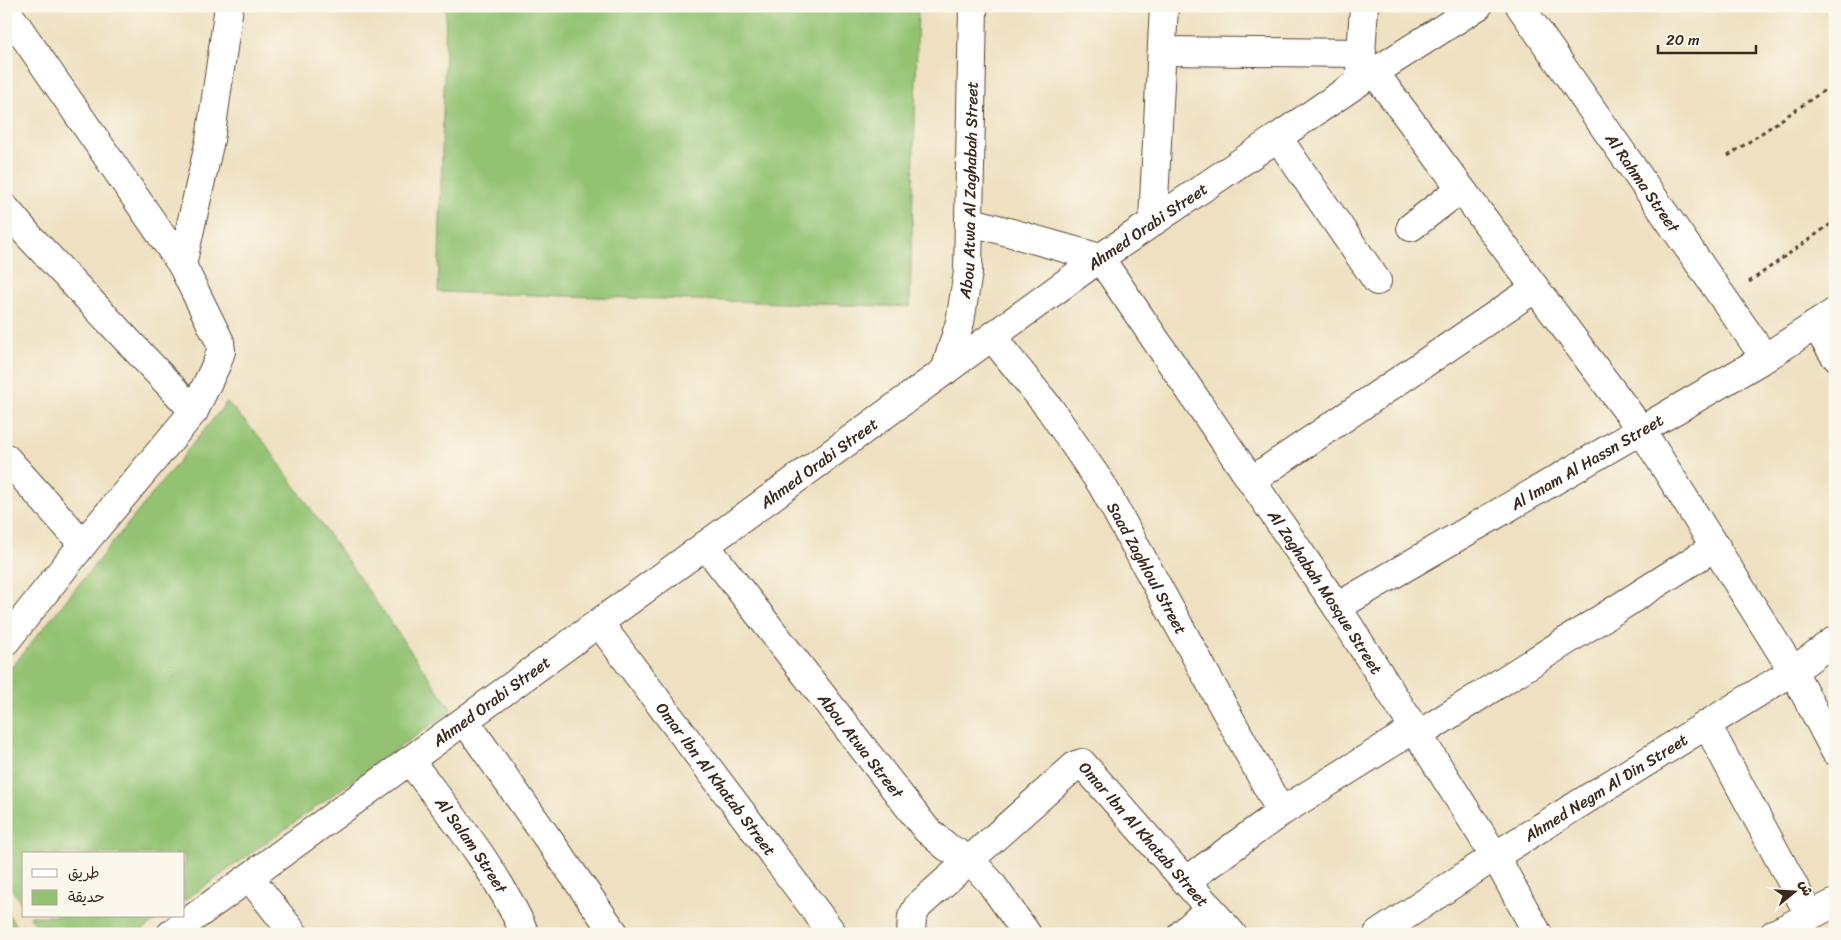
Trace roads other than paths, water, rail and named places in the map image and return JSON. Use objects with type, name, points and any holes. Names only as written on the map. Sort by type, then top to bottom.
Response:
[{"type":"street","points":[[182,265],[210,140],[229,6]]},
{"type":"street","name":"Abou Atwa Al Zaghabah Street","points":[[945,371],[960,322],[968,272],[973,6]]},
{"type":"street","points":[[1154,220],[1164,6]]},
{"type":"street","points":[[1364,6],[1365,69],[1460,190],[1642,430],[1716,546],[1792,671],[1835,751]]},
{"type":"street","name":"Ahmed Orabi Street","points":[[188,929],[250,878],[410,760],[1100,258],[1278,138],[1365,69],[1478,6]]},
{"type":"street","name":"Al Rahma Street","points":[[1520,6],[1765,358]]},
{"type":"street","points":[[6,10],[182,265],[220,342],[221,351],[194,410],[83,544],[6,642]]},
{"type":"street","points":[[1162,51],[1365,69]]},
{"type":"street","points":[[1278,138],[1377,281]]},
{"type":"street","points":[[1411,227],[1460,190]]},
{"type":"street","points":[[6,210],[194,410]]},
{"type":"street","points":[[969,221],[1100,258]]},
{"type":"street","name":"Al Zaghabah Mosque Street","points":[[1100,258],[1337,607],[1495,856],[1538,934]]},
{"type":"street","points":[[1252,480],[1534,289]]},
{"type":"street","points":[[1825,319],[1835,356]]},
{"type":"street","name":"Al Imam Al Hassn Street","points":[[1337,607],[1765,358],[1825,319]]},
{"type":"street","name":"Saad Zaghloul Street","points":[[992,338],[1050,409],[1102,485],[1281,812]]},
{"type":"street","points":[[6,458],[83,544]]},
{"type":"street","name":"Abou Atwa Street","points":[[705,545],[926,829],[946,847],[970,860],[991,883],[1027,934]]},
{"type":"street","points":[[1186,881],[1281,812],[1416,732],[1716,546]]},
{"type":"street","name":"Omar Ibn Al Khatab Street","points":[[599,623],[833,934]]},
{"type":"street","name":"Ahmed Negm Al Din Street","points":[[1378,934],[1495,856],[1792,671],[1835,640]]},
{"type":"street","points":[[465,721],[615,934]]},
{"type":"street","points":[[1707,725],[1820,916],[1774,934]]},
{"type":"street","name":"Al Salam Street","points":[[410,760],[490,868],[506,894],[525,934]]},
{"type":"street","name":"Omar Ibn Al Khatab Street","points":[[911,934],[912,917],[918,906],[1076,765],[1082,763],[1232,934]]},
{"type":"street","points":[[250,878],[294,934]]},
{"type":"street","points":[[1182,934],[1210,908]]}]
